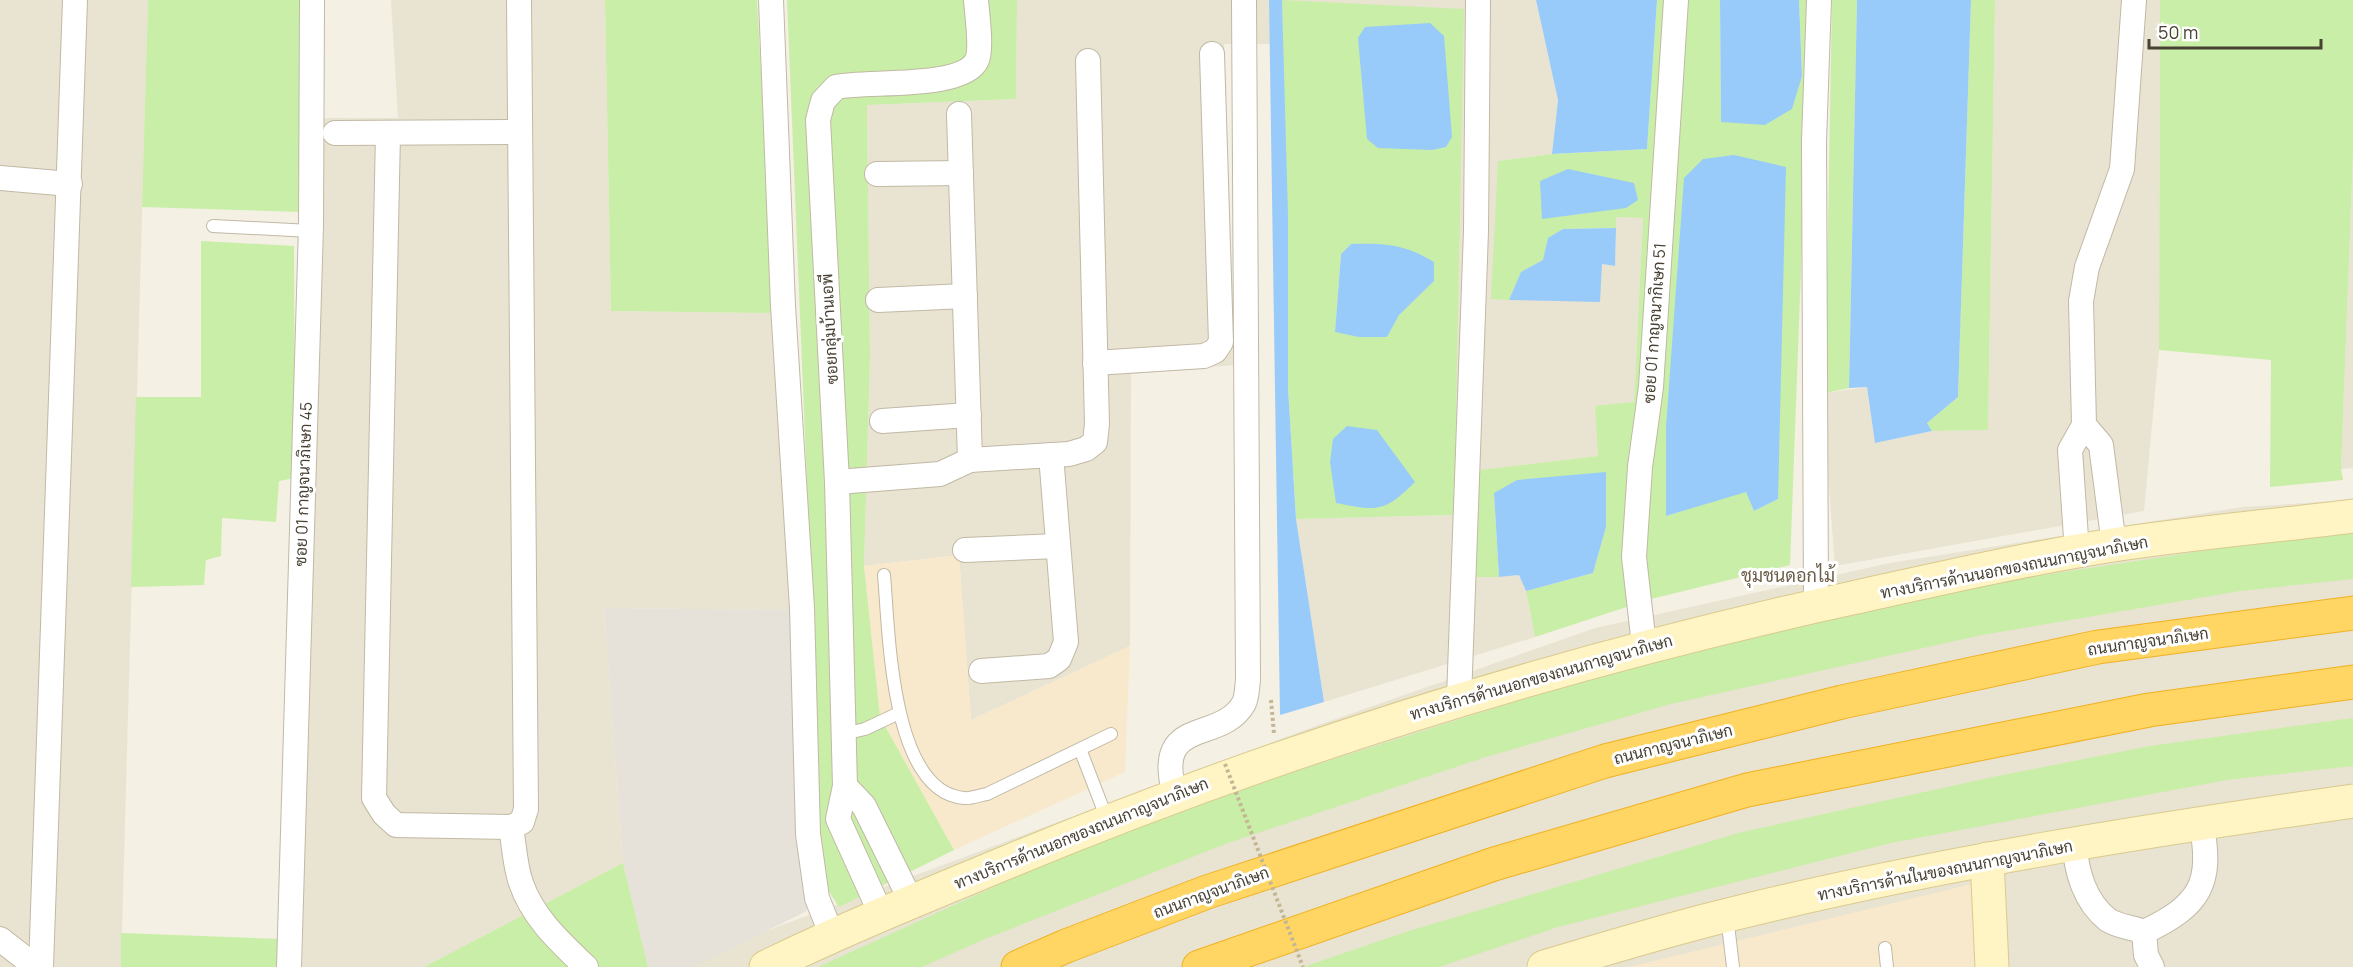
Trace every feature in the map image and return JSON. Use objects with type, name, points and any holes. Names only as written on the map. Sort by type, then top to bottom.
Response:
[{"type":"highway","name":"ถนนกาญจนาภิเษก","points":[[1018,967],[1066,946],[1207,892],[1605,761],[1842,702],[2098,647],[2353,613]]},
{"type":"highway","points":[[1199,967],[1494,864],[1747,790],[2149,710],[2353,682]]},
{"type":"main road","name":"ทางบริการด้านนอกของถนนกาญจนาภิเษก","points":[[766,967],[911,901],[1108,820],[1259,764],[1460,699],[1644,645],[1816,606],[2114,545],[2353,516]]},
{"type":"main road","name":"ทางบริการด้านในของถนนกาญจนาภิเษก","points":[[1551,966],[1727,915],[1987,860],[2201,823],[2353,801]]},
{"type":"main road","points":[[1987,860],[1992,967]]},
{"type":"street","points":[[42,967],[75,0]]},
{"type":"street","name":"ซอย 01 กาญจนาภิเษก 45","points":[[289,967],[310,231],[312,0]]},
{"type":"street","points":[[388,133],[375,798],[384,814],[396,825],[511,827],[522,822],[526,809],[519,0]]},
{"type":"street","points":[[771,0],[783,306],[802,608],[808,834],[817,898],[832,936]]},
{"type":"street","name":"ซอยกลุ่มบ้านเอพี","points":[[881,914],[838,819],[845,786],[837,482],[818,120],[820,107],[828,93],[839,86],[951,78],[969,69],[978,57],[976,0]]},
{"type":"street","points":[[1175,795],[1168,771],[1173,752],[1180,742],[1238,711],[1245,702],[1248,680],[1244,0]]},
{"type":"street","points":[[1460,699],[1476,243],[1478,0]]},
{"type":"street","name":"ซอย 01 กาญจนากิเษก 51","points":[[1644,645],[1634,557],[1640,467],[1651,387],[1677,0]]},
{"type":"street","points":[[1816,606],[1814,141],[1819,0]]},
{"type":"street","points":[[2077,552],[2070,450],[2084,425],[2081,301],[2087,267],[2122,169],[2134,0]]},
{"type":"street","points":[[1095,363],[1204,356],[1215,351],[1221,342],[1212,54]]},
{"type":"street","points":[[837,482],[940,474],[970,460],[1051,455],[1086,449],[1095,442],[1088,61]]},
{"type":"street","points":[[959,114],[970,460]]},
{"type":"street","points":[[335,134],[520,132]]},
{"type":"street","points":[[878,174],[961,173]]},
{"type":"street","points":[[0,178],[70,184]]},
{"type":"street","points":[[878,300],[965,296]]},
{"type":"street","points":[[882,421],[969,415]]},
{"type":"street","points":[[2084,425],[2101,446],[2114,545]]},
{"type":"street","points":[[981,671],[1049,666],[1059,658],[1066,642],[1051,455]]},
{"type":"street","points":[[965,550],[1058,546]]},
{"type":"street","points":[[845,786],[864,806],[911,901]]},
{"type":"street","points":[[2074,844],[2078,873],[2090,899],[2109,921],[2144,932],[2175,917],[2199,893],[2206,848],[2201,823]]},
{"type":"street","points":[[511,827],[521,883],[532,906],[545,927],[586,967]]},
{"type":"street","points":[[2144,932],[2146,955],[2152,967]]},
{"type":"street","points":[[0,939],[36,967]]},
{"type":"lane","points":[[213,226],[310,231]]},
{"type":"lane","points":[[884,575],[899,713],[910,747],[924,771],[943,792],[965,799],[987,794],[1111,734]]},
{"type":"lane","points":[[843,734],[865,729],[899,713]]},
{"type":"lane","points":[[1080,749],[1108,820]]},
{"type":"lane","points":[[1727,915],[1733,967]]},
{"type":"lane","points":[[1886,948],[1887,967]]},
{"type":"path","points":[[1225,764],[1303,967]]},
{"type":"shaded area","points":[[0,0],[148,0],[121,967],[0,967]]},
{"type":"shaded area","points":[[391,0],[605,0],[611,311],[774,313],[792,610],[604,608],[623,863],[424,967],[302,967],[323,118],[398,118]]},
{"type":"shaded area","points":[[1017,0],[1269,0],[1270,44],[1224,44],[1235,365],[1131,374],[1130,646],[971,720],[959,555],[864,566],[870,358],[867,105],[1016,99]]},
{"type":"shaded area","points":[[1282,0],[1536,0],[1558,100],[1552,154],[1498,161],[1602,264],[1615,266],[1616,217],[1643,218],[1634,403],[1599,456],[1479,470],[1499,577],[1519,575],[1526,591],[1535,637],[1324,702],[1296,519],[1454,515]]},
{"type":"shaded area","points":[[1995,0],[2160,0],[2159,350],[2144,511],[1835,566],[1826,448],[1825,393],[1867,387],[1875,443],[1932,431],[1988,430]]},
{"type":"shaded area","points":[[2353,153],[2353,468],[2341,469]]},
{"type":"shaded area","points":[[2353,500],[2353,967],[689,967],[739,941],[1313,727],[1595,628],[1890,563],[2243,507]]},
{"type":"shaded area","points":[[959,555],[971,720],[1130,646],[1125,772],[954,850],[880,717],[864,566]]},
{"type":"shaded area","points":[[604,608],[792,610],[807,911],[693,967],[648,967],[623,863]]},
{"type":"shaded area","points":[[1972,884],[1976,967],[1629,967]]},
{"type":"green space","points":[[148,0],[300,0],[301,212],[142,207]]},
{"type":"green space","points":[[605,0],[757,0],[774,313],[611,311]]},
{"type":"green space","points":[[787,0],[1017,0],[1016,99],[867,105],[870,358],[864,566],[880,717],[954,850],[839,907],[828,890],[818,843],[815,678]]},
{"type":"green space","points":[[1282,0],[1464,9],[1454,515],[1296,519],[1288,388]],"holes":[[[1351,244],[1377,244],[1434,281],[1399,315],[1387,337],[1335,332],[1341,254]]]},
{"type":"green space","points":[[1657,0],[1720,0],[1721,122],[1802,76],[1799,0],[1811,0],[1790,565],[1651,599],[1535,637],[1526,591],[1593,573],[1606,527],[1606,473],[1494,493],[1499,577],[1476,577],[1479,470],[1598,456],[1595,406],[1634,402],[1643,218],[1616,217],[1616,228],[1563,229],[1548,238],[1543,260],[1521,272],[1509,300],[1491,299],[1498,161],[1552,154],[1647,149]],"holes":[[[1666,427],[1778,499],[1754,511],[1746,491],[1666,516]]]},
{"type":"green space","points":[[1832,0],[1857,0],[1849,388],[1825,393]]},
{"type":"green space","points":[[1971,0],[1995,0],[1988,430],[1932,431],[1927,423],[1958,397]]},
{"type":"green space","points":[[2160,0],[2353,0],[2353,153],[2341,469],[2343,480],[2270,487],[2271,360],[2159,350]]},
{"type":"green space","points":[[201,241],[294,246],[295,478],[279,481],[276,522],[222,518],[221,556],[206,560],[204,585],[131,587],[136,397],[201,397]]},
{"type":"green space","points":[[2353,533],[2353,579],[2240,591],[1982,635],[1671,704],[1486,757],[1228,843],[985,939],[922,967],[818,967],[1062,856],[1262,782],[1652,658],[2004,581],[2243,545]]},
{"type":"green space","points":[[2353,718],[2353,766],[2227,780],[1891,843],[1558,927],[1439,967],[1303,967],[1409,931],[1742,832],[1993,777],[2150,746]]},
{"type":"green space","points":[[623,863],[648,967],[424,967]]},
{"type":"green space","points":[[121,933],[280,939],[279,967],[121,967]]},
{"type":"water","points":[[1269,0],[1282,0],[1288,216],[1288,388],[1296,519],[1324,702],[1280,715]]},
{"type":"water","points":[[1536,0],[1657,0],[1647,149],[1552,154],[1558,100]]},
{"type":"water","points":[[1720,0],[1799,0],[1802,76],[1792,109],[1765,125],[1721,122]]},
{"type":"water","points":[[1857,0],[1971,0],[1958,397],[1927,423],[1932,431],[1875,443],[1867,387],[1849,388]]},
{"type":"water","points":[[1430,23],[1444,36],[1452,137],[1446,147],[1432,150],[1378,148],[1367,139],[1358,38],[1365,27]]},
{"type":"water","points":[[1734,155],[1786,167],[1778,499],[1754,511],[1746,492],[1666,516],[1666,427],[1684,178],[1703,159]]},
{"type":"water","points":[[1568,169],[1634,183],[1638,200],[1626,208],[1542,219],[1540,181]]},
{"type":"water","points":[[1616,228],[1615,266],[1602,264],[1600,302],[1509,300],[1521,272],[1543,260],[1548,238],[1563,229]]},
{"type":"water","points":[[1351,244],[1404,248],[1434,262],[1434,281],[1399,315],[1387,337],[1359,337],[1335,332],[1341,254]]},
{"type":"water","points":[[1347,426],[1377,430],[1415,482],[1395,499],[1379,507],[1336,503],[1330,462],[1333,439]]},
{"type":"water","points":[[1606,472],[1606,527],[1593,573],[1526,591],[1519,575],[1499,577],[1494,493],[1517,480]]},
{"type":"district","name":"ชุมชนดอกไม้","points":[[1788,576]]}]
